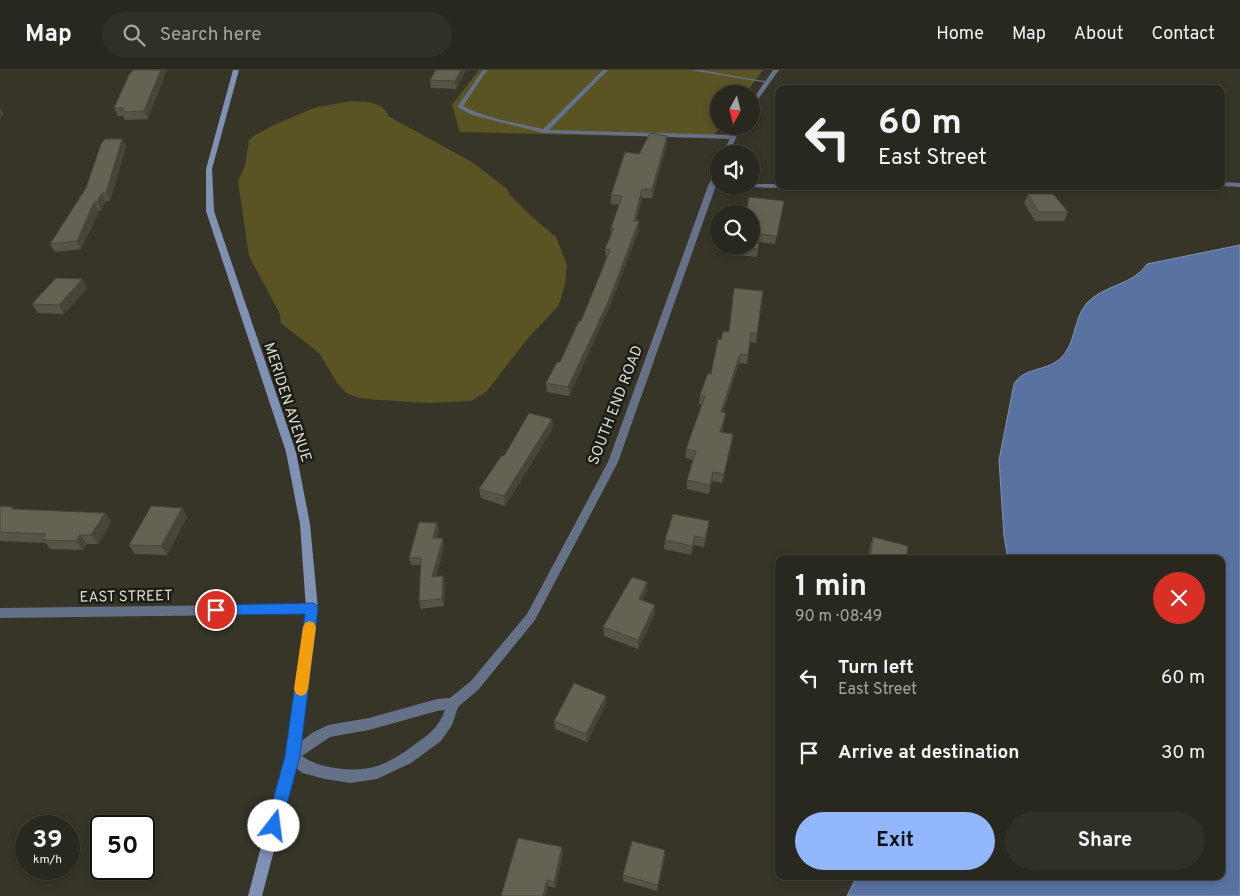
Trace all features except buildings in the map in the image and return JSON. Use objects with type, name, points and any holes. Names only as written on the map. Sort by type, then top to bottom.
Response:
[{"type":"main road","name":"MERIDEN AVENUE","points":[[236,70],[209,169],[210,211],[291,452],[305,524],[312,609],[292,756],[255,896]]},
{"type":"street","points":[[760,94],[776,70]]},
{"type":"street","points":[[730,145],[734,135]]},
{"type":"street","points":[[1225,184],[1240,185]]},
{"type":"street","points":[[760,186],[775,186]]},
{"type":"street","name":"SOUTH END ROAD","points":[[292,756],[307,768],[325,773],[350,776],[377,772],[406,758],[436,737],[448,721],[453,704],[475,685],[531,617],[613,462],[710,189]]},
{"type":"street","name":"EAST STREET","points":[[0,613],[312,609]]},
{"type":"street","points":[[292,756],[317,736],[328,731],[369,724],[424,707],[453,704]]},
{"type":"lane","points":[[484,70],[460,107],[474,114],[503,122],[544,131],[733,138]]},
{"type":"lane","points":[[544,131],[606,70]]},
{"type":"lane","points":[[692,70],[768,82]]},
{"type":"shaded area","points":[[479,70],[763,70],[752,85],[710,85],[710,135],[714,135],[712,138],[460,132],[452,105]]},
{"type":"shaded area","points":[[351,101],[367,102],[382,107],[388,116],[472,162],[507,189],[510,195],[531,216],[556,237],[567,265],[565,284],[559,305],[529,337],[486,392],[471,401],[430,403],[378,400],[360,398],[346,393],[337,383],[320,354],[281,323],[280,314],[249,256],[238,181],[245,166],[249,140],[274,125],[314,108]]},
{"type":"water","points":[[1240,245],[1240,896],[847,896],[855,880],[1225,880],[1225,555],[1007,555],[1004,536],[999,460],[1014,384],[1023,375],[1060,359],[1069,346],[1079,317],[1086,304],[1100,293],[1134,276],[1147,264]]},
{"type":"slow traffic","points":[[301,689],[310,627]]},
{"type":"route","points":[[216,610],[312,609],[292,756],[274,826]]}]
